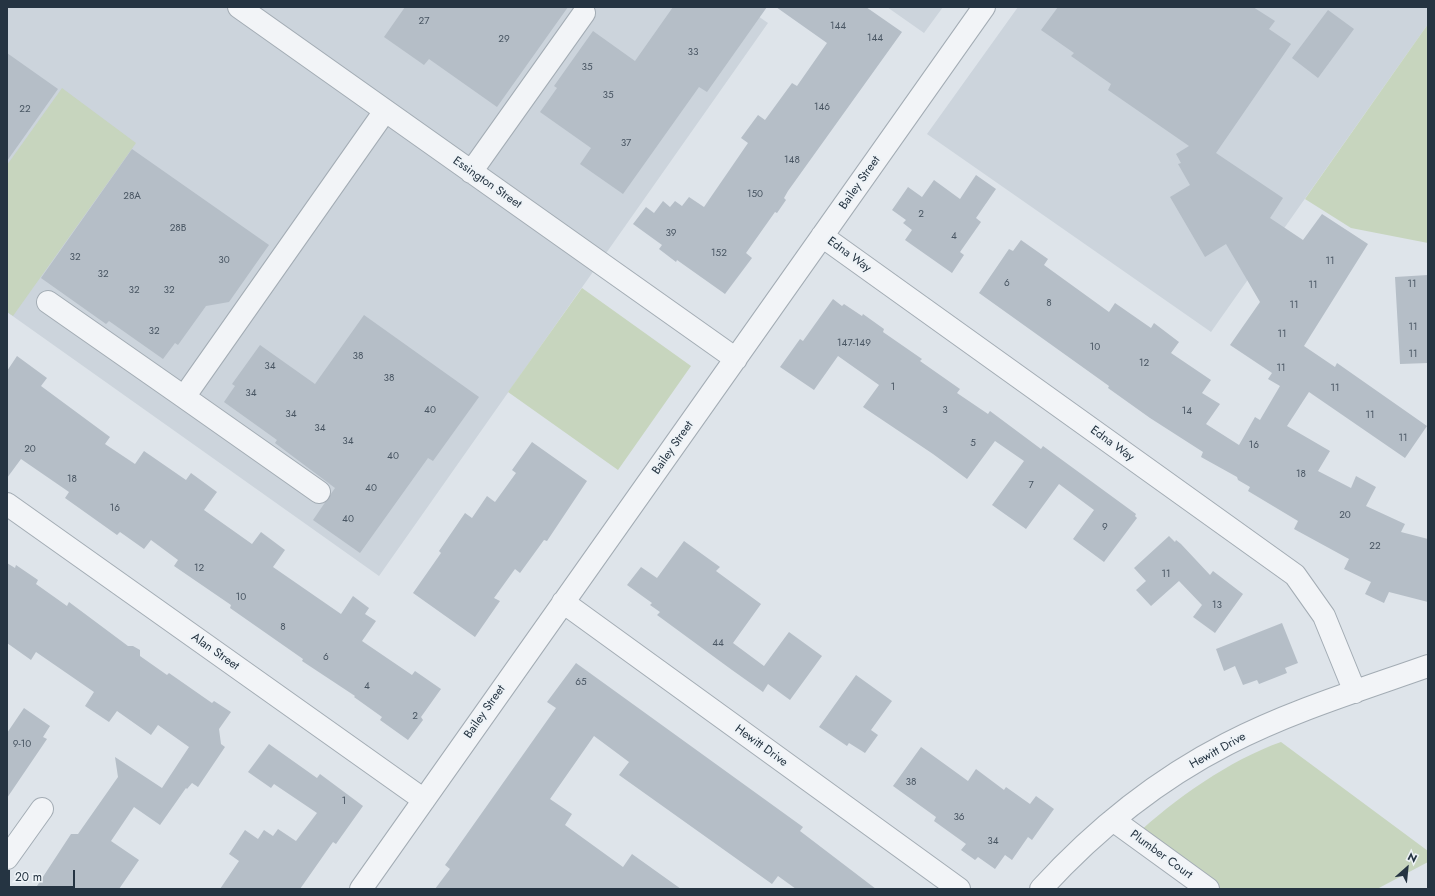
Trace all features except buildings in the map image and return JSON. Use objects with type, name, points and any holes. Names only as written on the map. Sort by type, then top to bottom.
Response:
[{"type":"street","name":"Essington Street","points":[[239,7],[736,359]]},
{"type":"street","name":"Bailey Street","points":[[361,889],[984,7]]},
{"type":"street","points":[[471,172],[584,13]]},
{"type":"street","points":[[184,397],[385,111]]},
{"type":"street","name":"Edna Way","points":[[822,236],[1295,575],[1324,616],[1355,692]]},
{"type":"street","points":[[48,302],[319,492]]},
{"type":"street","name":"Alan Street","points":[[7,504],[424,800]]},
{"type":"street","name":"Hewitt Drive","points":[[563,602],[959,889]]},
{"type":"street","name":"Hewitt Drive","points":[[1041,889],[1113,820],[1146,793],[1226,745],[1311,707],[1428,666]]},
{"type":"street","points":[[10,849],[42,809]]},
{"type":"street","name":"Plumber Court","points":[[1113,820],[1208,889]]},
{"type":"shaded area","points":[[7,7],[745,7],[768,23],[379,576],[7,312]]},
{"type":"shaded area","points":[[887,7],[943,7],[924,33]]},
{"type":"shaded area","points":[[1018,7],[1428,7],[1428,24],[1211,332],[927,134]]},
{"type":"green space","points":[[1428,24],[1428,243],[1351,228],[1305,199]]},
{"type":"green space","points":[[62,88],[136,143],[13,316],[7,312],[7,165]]},
{"type":"green space","points":[[582,288],[691,366],[618,470],[508,392]]},
{"type":"green space","points":[[1281,742],[1428,851],[1428,862],[1377,889],[1209,889],[1135,836],[1167,808],[1204,782],[1242,759]]}]
